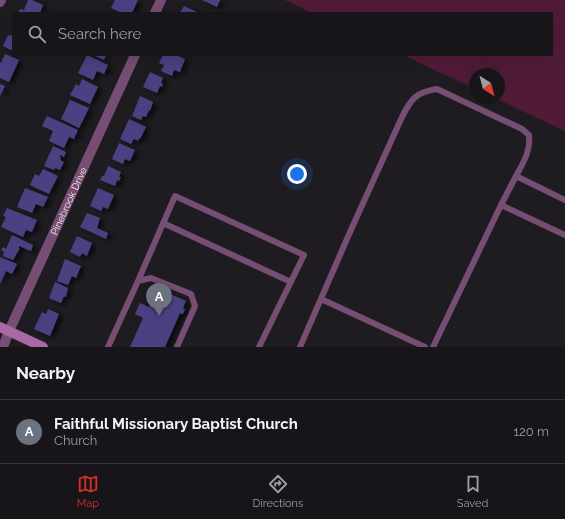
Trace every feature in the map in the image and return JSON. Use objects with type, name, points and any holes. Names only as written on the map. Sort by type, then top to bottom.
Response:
[{"type":"main road","points":[[5,329],[43,347]]},
{"type":"street","points":[[155,12],[161,0]]},
{"type":"street","name":"Pinebrook Drive","points":[[3,347],[5,329],[135,56]]},
{"type":"lane","points":[[300,347],[350,232],[408,106],[424,91],[437,89],[522,129],[529,135],[530,143],[528,155],[501,205],[433,347]]},
{"type":"lane","points":[[516,176],[565,200]]},
{"type":"lane","points":[[108,347],[175,196],[304,255],[259,347]]},
{"type":"lane","points":[[501,205],[565,235]]},
{"type":"lane","points":[[163,223],[291,282]]},
{"type":"lane","points":[[138,281],[151,278],[191,294],[195,306],[177,347]]},
{"type":"lane","points":[[321,299],[425,347]]},
{"type":"shaded area","points":[[285,0],[565,0],[565,131],[505,103],[505,68],[469,68],[469,86],[405,56],[553,56],[553,12],[310,12]]},
{"type":"building","points":[[28,0],[32,0],[43,5],[40,12],[18,12],[20,9],[24,10]]},
{"type":"building","points":[[115,0],[138,0],[132,12],[120,12],[111,8]]},
{"type":"building","points":[[202,0],[220,0],[217,7]]},
{"type":"building","points":[[184,6],[197,12],[181,12]]},
{"type":"building","points":[[12,34],[12,50],[3,46],[8,35],[11,36]]},
{"type":"building","points":[[5,54],[19,60],[9,82],[0,78],[0,62],[1,63]]},
{"type":"building","points":[[86,56],[108,65],[104,74],[97,71],[93,80],[78,73]]},
{"type":"building","points":[[95,56],[106,56],[104,60]]},
{"type":"building","points":[[162,56],[178,56],[185,59],[180,72],[174,70],[172,76],[161,71],[164,65],[159,63]]},
{"type":"building","points":[[150,72],[163,78],[161,83],[163,84],[162,87],[160,86],[157,93],[143,87]]},
{"type":"building","points":[[82,79],[98,87],[90,104],[70,95],[76,84],[79,86]]},
{"type":"building","points":[[0,84],[5,86],[0,96]]},
{"type":"building","points":[[140,96],[153,102],[146,117],[143,116],[141,120],[132,116]]},
{"type":"building","points":[[70,100],[89,108],[79,128],[61,119]]},
{"type":"building","points":[[47,116],[78,130],[74,139],[69,137],[64,148],[49,141],[53,131],[42,126]]},
{"type":"building","points":[[129,119],[146,127],[140,139],[139,138],[138,141],[134,139],[131,144],[120,139]]},
{"type":"building","points":[[119,143],[135,150],[130,161],[125,159],[123,164],[112,159]]},
{"type":"building","points":[[53,146],[66,152],[64,157],[60,155],[60,160],[64,162],[60,170],[55,168],[54,170],[44,166]]},
{"type":"building","points":[[108,166],[121,172],[119,177],[121,177],[119,181],[117,180],[115,186],[100,180],[102,176],[104,176]]},
{"type":"building","points":[[43,169],[58,176],[49,194],[30,185],[35,174],[39,176]]},
{"type":"building","points":[[25,188],[48,197],[43,207],[36,204],[32,213],[17,207]]},
{"type":"building","points":[[98,188],[114,195],[108,209],[103,207],[101,211],[90,206]]},
{"type":"building","points":[[7,208],[37,220],[32,232],[26,230],[23,237],[1,227],[6,217],[3,216]]},
{"type":"building","points":[[87,213],[100,218],[97,228],[108,233],[106,239],[80,227]]},
{"type":"building","points":[[12,235],[33,245],[31,251],[19,246],[20,248],[13,260],[3,256],[4,252],[1,250],[3,247],[6,249]]},
{"type":"building","points":[[77,236],[92,243],[87,256],[82,253],[80,257],[70,252]]},
{"type":"building","points":[[0,257],[17,264],[12,274],[6,271],[0,284]]},
{"type":"building","points":[[65,259],[81,266],[76,278],[72,276],[68,285],[57,281]]},
{"type":"building","points":[[55,282],[68,288],[66,297],[64,296],[61,303],[49,298]]},
{"type":"building","points":[[157,288],[186,301],[183,308],[185,309],[183,314],[180,313],[165,347],[130,347],[143,318],[135,314],[140,303],[149,307],[152,300],[149,299],[151,294],[154,295]]},
{"type":"building","points":[[48,309],[59,314],[50,336],[34,329],[42,312],[46,314]]},
{"type":"place","name":"Faithful Missionary Baptist Church","points":[[159,316]]}]
